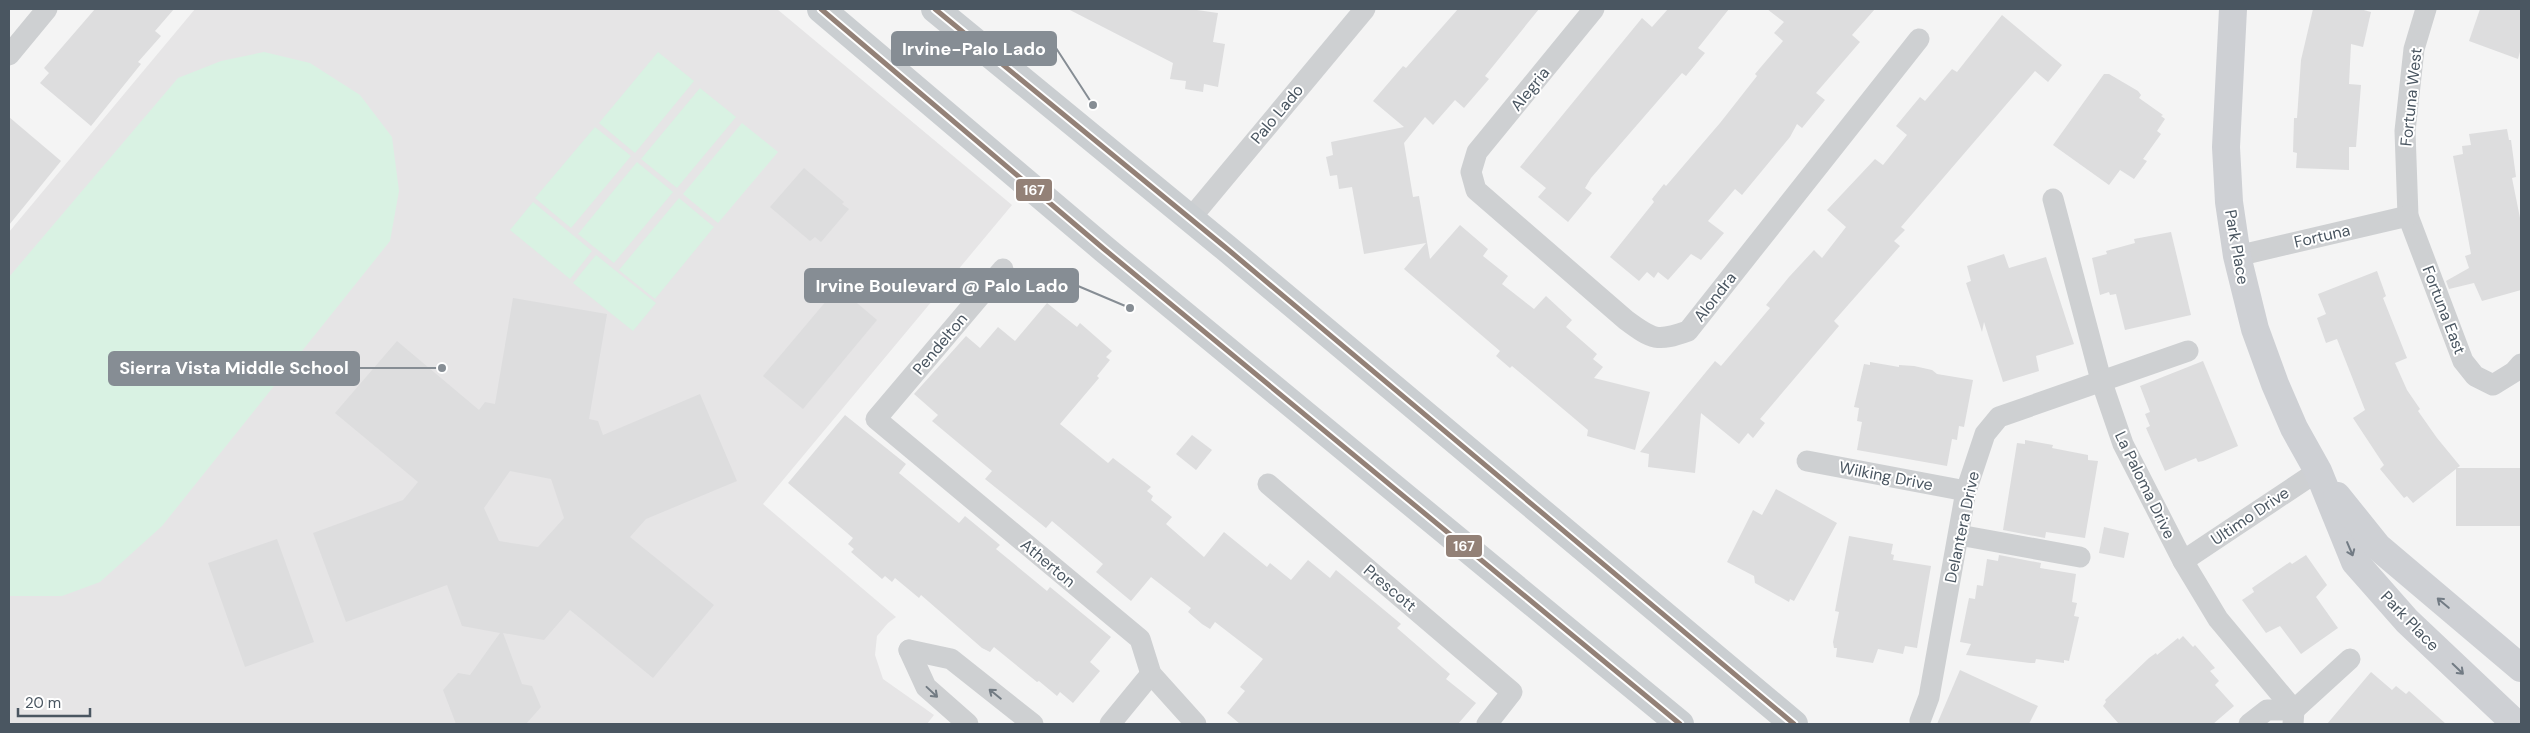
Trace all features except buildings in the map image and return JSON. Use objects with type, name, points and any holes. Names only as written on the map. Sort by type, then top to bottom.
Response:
[{"type":"main road","points":[[821,9],[1104,249],[1680,724]]},
{"type":"main road","points":[[935,9],[1190,219],[1794,724]]},
{"type":"street","points":[[9,55],[47,9]]},
{"type":"street","name":"Palo Lado","points":[[1190,219],[1365,9]]},
{"type":"street","name":"Alegria","points":[[1471,172],[1477,152],[1594,9]]},
{"type":"street","name":"Park Place","points":[[2233,9],[2226,147],[2229,202],[2237,256],[2255,329],[2275,384],[2318,471],[2355,562],[2407,621],[2516,724]]},
{"type":"street","name":"Fortuna West","points":[[2408,216],[2405,131],[2414,49],[2426,9]]},
{"type":"street","name":"Alondra","points":[[1471,172],[1476,190],[1626,320],[1644,334],[1665,339],[1688,331],[1919,39]]},
{"type":"street","name":"La Paloma Drive","points":[[2053,199],[2101,380],[2122,444],[2183,561],[2218,619],[2293,717]]},
{"type":"street","name":"Fortuna","points":[[2237,256],[2408,216]]},
{"type":"street","name":"Fortuna East","points":[[2408,216],[2463,361],[2475,376],[2493,385],[2514,372],[2521,364]]},
{"type":"street","name":"Pendelton","points":[[876,419],[1003,269]]},
{"type":"street","name":"Delantera Drive","points":[[1920,721],[1930,697],[1966,491],[1985,434],[1999,417],[2188,351]]},
{"type":"street","name":"Atherton","points":[[876,419],[1140,639],[1151,674],[1196,724]]},
{"type":"street","name":"Wilking Drive","points":[[1807,461],[1966,491]]},
{"type":"street","name":"Park Place","points":[[2318,471],[2378,547],[2521,668]]},
{"type":"street","name":"Ultimo Drive","points":[[2183,561],[2318,471]]},
{"type":"street","name":"Prescott","points":[[1268,484],[1512,692],[1487,724]]},
{"type":"street","points":[[1959,535],[2080,557]]},
{"type":"street","points":[[968,724],[926,687],[909,650],[952,659],[1033,724]]},
{"type":"street","points":[[2249,724],[2267,710],[2293,717],[2350,659]]},
{"type":"street","points":[[1110,724],[1151,674]]},
{"type":"shaded area","points":[[195,9],[777,9],[1012,205],[763,504],[896,617],[877,636],[875,655],[883,679],[934,715],[927,724],[9,724],[9,232]]},
{"type":"green space","points":[[264,52],[310,63],[360,95],[392,137],[399,191],[390,241],[162,526],[100,582],[62,596],[9,596],[9,277],[178,78],[221,61]]},
{"type":"green space","points":[[658,52],[694,81],[635,153],[599,123]]},
{"type":"green space","points":[[700,88],[736,117],[677,188],[641,159]]},
{"type":"green space","points":[[742,123],[778,152],[718,223],[683,194]]},
{"type":"green space","points":[[595,127],[631,156],[571,228],[535,198]]},
{"type":"green space","points":[[637,162],[673,192],[614,263],[578,234]]},
{"type":"green space","points":[[679,198],[714,227],[655,299],[619,270]]},
{"type":"green space","points":[[533,202],[592,251],[570,279],[510,230]]},
{"type":"green space","points":[[596,255],[656,303],[633,331],[573,283]]},
{"type":"transit line","name":"167","points":[[821,9],[1104,249],[1680,724]]},
{"type":"transit line","name":"167","points":[[935,9],[1225,247],[1794,724]]},
{"type":"place","name":"Irvine-Palo Lado","points":[[1093,105]]},
{"type":"place","name":"Irvine Boulevard @ Palo Lado","points":[[1130,308]]},
{"type":"place","name":"Sierra Vista Middle School","points":[[442,368]]}]
